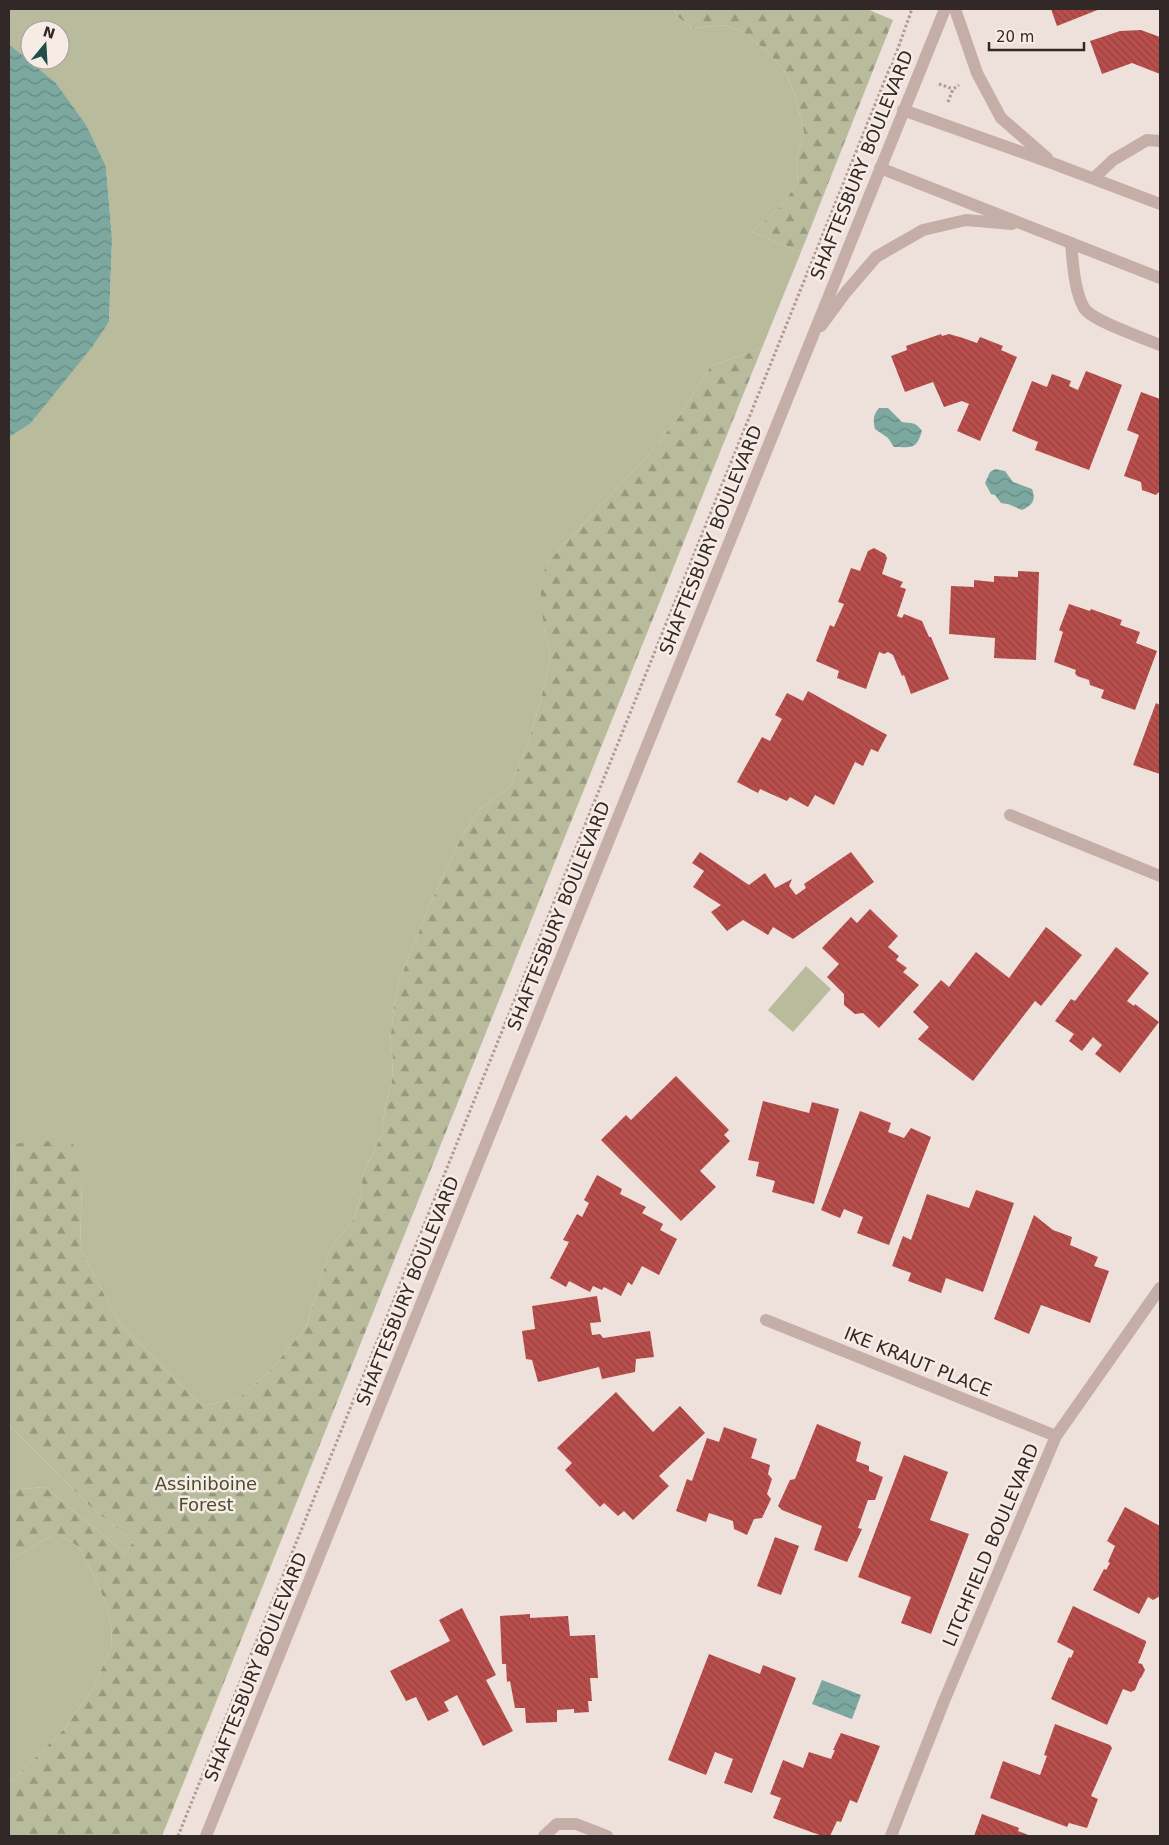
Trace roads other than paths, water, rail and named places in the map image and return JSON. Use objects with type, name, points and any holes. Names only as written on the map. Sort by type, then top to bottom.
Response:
[{"type":"street","name":"SHAFTESBURY BOULEVARD","points":[[206,1836],[944,9]]},
{"type":"street","points":[[955,9],[977,73],[1001,118],[1052,163]]},
{"type":"street","points":[[903,110],[1094,178],[1160,204]]},
{"type":"street","points":[[1094,178],[1113,160],[1147,140],[1160,141]]},
{"type":"street","points":[[880,168],[1160,278]]},
{"type":"street","points":[[810,340],[846,292],[876,257],[923,230],[966,220],[1027,226]]},
{"type":"street","points":[[1071,243],[1075,280],[1084,309],[1107,324],[1160,345]]},
{"type":"street","points":[[1010,815],[1160,876]]},
{"type":"street","name":"LITCHFIELD BOULEVARD","points":[[891,1836],[944,1701],[1056,1436],[1160,1288]]},
{"type":"street","name":"IKE KRAUT PLACE","points":[[766,1320],[1056,1436]]},
{"type":"street","points":[[544,1836],[557,1824],[576,1824],[607,1836]]},
{"type":"water","points":[[9,44],[20,53],[20,70],[40,70],[55,82],[86,125],[106,167],[112,239],[109,322],[92,347],[30,424],[9,437]]},
{"type":"water","points":[[879,408],[888,408],[902,422],[913,424],[920,428],[922,431],[918,442],[909,447],[894,447],[888,438],[875,429],[874,418]]},
{"type":"water","points":[[995,469],[1005,471],[1013,482],[1032,489],[1033,502],[1022,510],[1001,503],[995,495],[991,494],[985,483],[990,472]]},
{"type":"water","points":[[822,1680],[861,1695],[852,1719],[812,1704]]},
{"type":"park label","name":"Assiniboine Forest","points":[[206,1494]]}]
